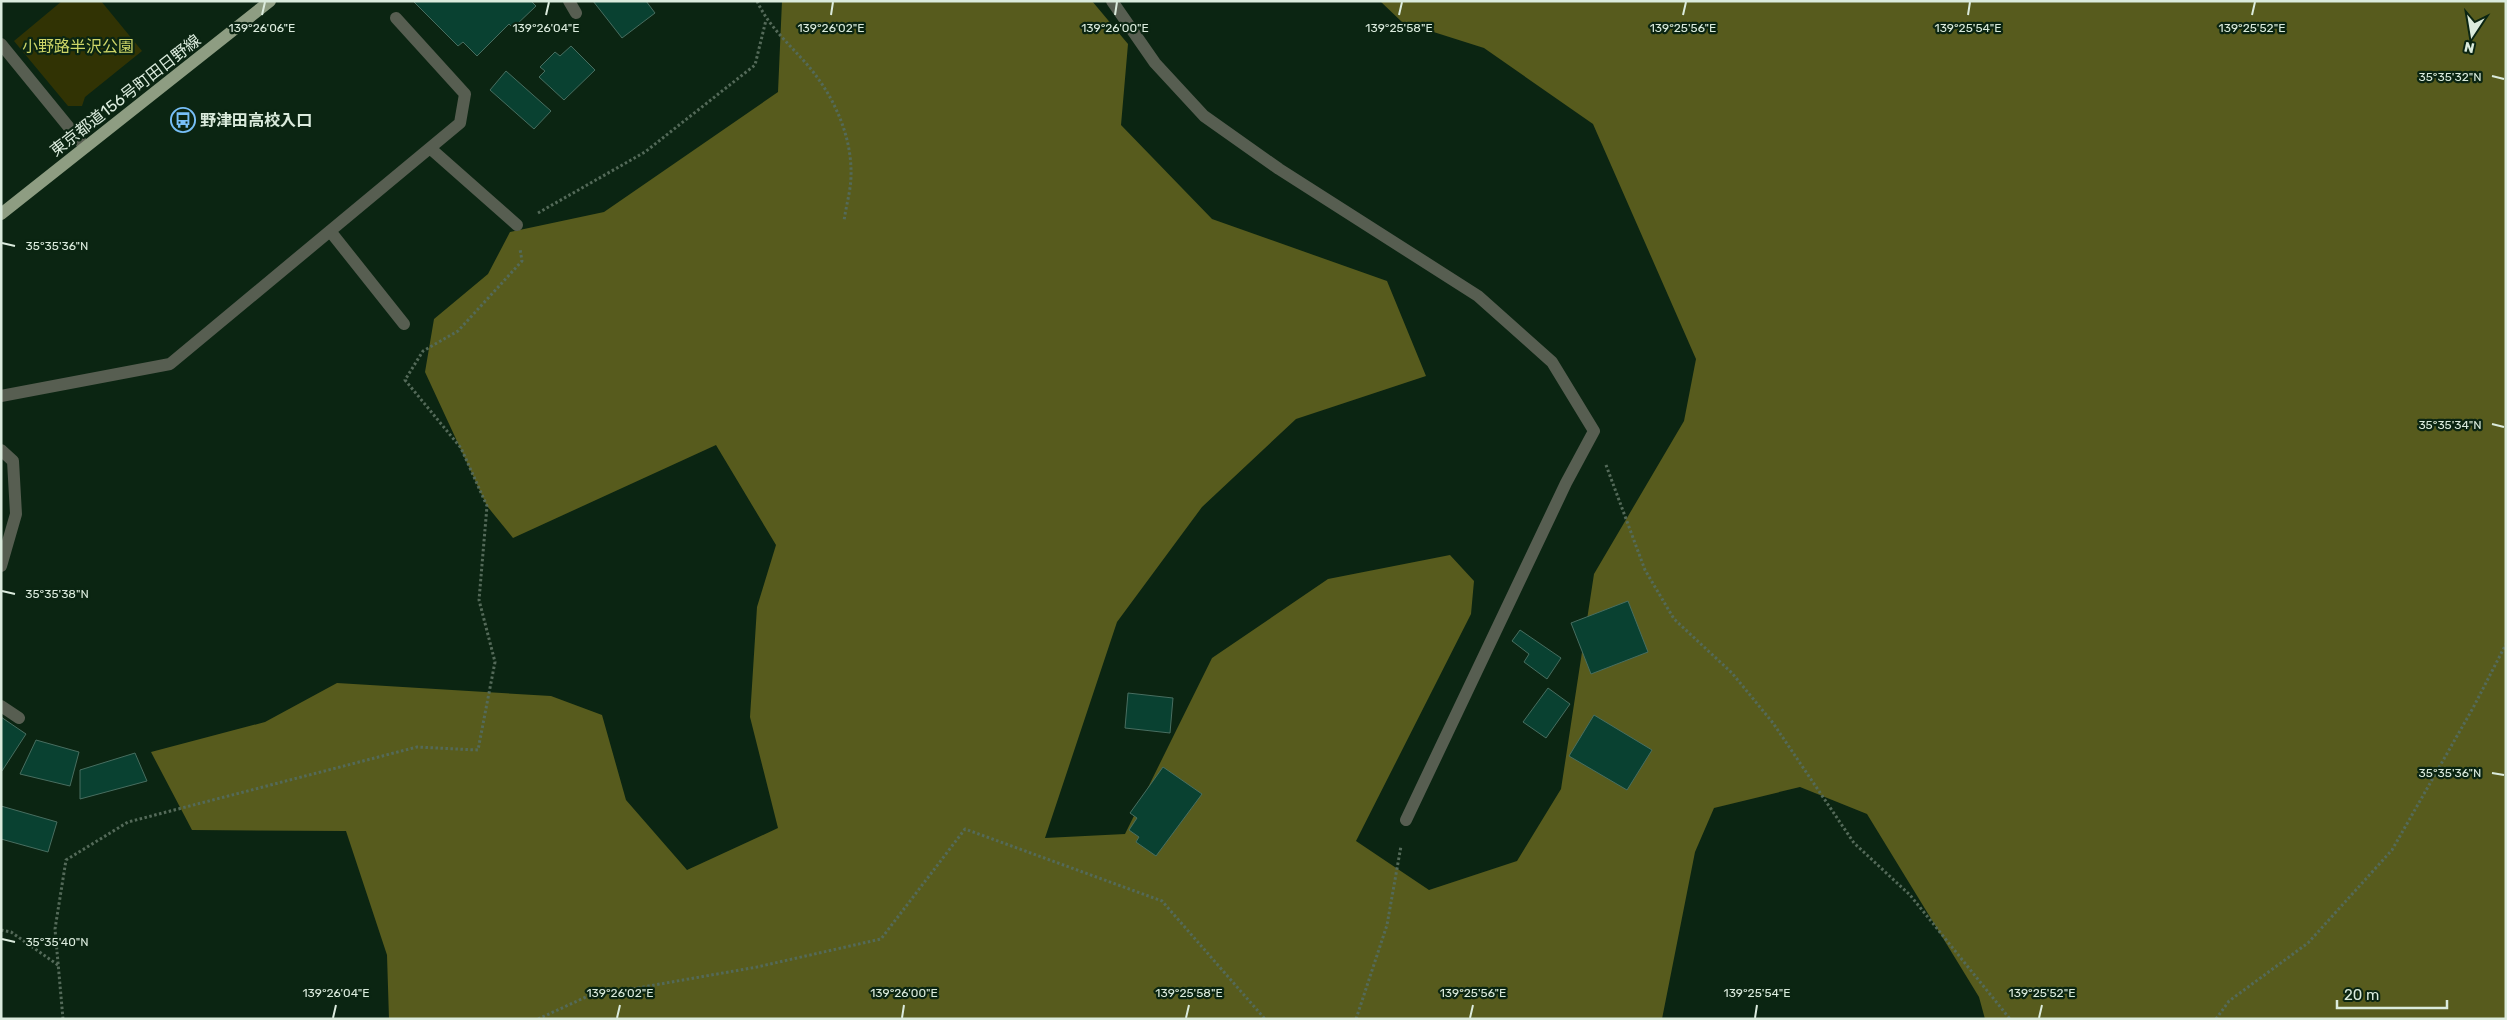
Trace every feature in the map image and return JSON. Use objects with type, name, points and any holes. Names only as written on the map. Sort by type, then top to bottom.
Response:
[{"type":"main road","name":"東京都道156号町田日野線","points":[[1,214],[270,1]]},
{"type":"street","points":[[569,1],[576,13]]},
{"type":"street","points":[[1112,1],[1155,63],[1204,116],[1279,169],[1478,296],[1552,362],[1594,431],[1566,483],[1406,820]]},
{"type":"street","points":[[1,396],[170,364],[460,123],[464,94],[396,18]]},
{"type":"street","points":[[1,44],[86,147]]},
{"type":"street","points":[[431,149],[517,225]]},
{"type":"street","points":[[330,231],[404,324]]},
{"type":"street","points":[[1,450],[13,461],[16,514],[1,566]]},
{"type":"street","points":[[1,706],[19,718]]},
{"type":"path","points":[[757,1],[766,20],[806,63],[834,104],[848,142],[851,176],[844,221]]},
{"type":"path","points":[[64,1019],[55,929],[66,860],[128,822],[416,746],[478,750],[495,662],[479,600],[487,506],[462,448],[405,380],[423,351],[458,331],[522,261],[517,225],[645,152],[755,65],[766,20]]},
{"type":"path","points":[[1594,431],[1625,522],[1645,570],[1674,619],[1732,673],[1773,723],[1854,843],[1910,895],[2010,1019]]},
{"type":"path","points":[[2216,1019],[2229,1001],[2308,943],[2392,850],[2473,708],[2506,644]]},
{"type":"path","points":[[1356,1019],[1387,925],[1406,820]]},
{"type":"path","points":[[538,1019],[586,997],[757,967],[881,939],[965,829],[1162,901],[1264,1019]]},
{"type":"path","points":[[1,930],[11,932],[59,966]]},
{"type":"green space","name":"小野路半沢公園","points":[[62,1],[101,1],[142,51],[85,97],[82,106],[68,106],[14,41]]},
{"type":"green space","points":[[782,1],[1092,1],[1128,44],[1121,125],[1212,219],[1387,281],[1426,376],[1296,419],[1202,507],[1117,622],[1045,838],[1125,834],[1212,658],[1328,579],[1450,555],[1474,581],[1471,614],[1356,841],[1429,890],[1517,861],[1561,789],[1594,574],[1684,421],[1696,359],[1593,124],[1484,48],[1402,22],[1380,1],[2506,1],[2506,1019],[1985,1019],[1979,997],[1867,814],[1800,787],[1714,808],[1695,852],[1662,1019],[389,1019],[387,955],[346,831],[192,830],[151,752],[265,722],[337,683],[551,696],[602,715],[626,800],[687,870],[778,828],[750,717],[757,607],[776,545],[716,445],[513,538],[487,506],[425,372],[434,319],[488,274],[510,232],[604,212],[778,92]]},
{"type":"building","points":[[413,1],[531,1],[536,6],[513,28],[509,24],[477,56],[463,42],[458,46]]},
{"type":"building","points":[[593,1],[646,1],[655,13],[622,38]]},
{"type":"building","points":[[571,46],[595,70],[564,100],[539,77],[545,71],[540,67],[555,52],[560,56]]},
{"type":"building","points":[[506,71],[551,111],[534,129],[490,90]]},
{"type":"building","points":[[1628,601],[1648,652],[1591,674],[1571,623]]},
{"type":"building","points":[[1520,630],[1561,658],[1547,679],[1524,662],[1529,654],[1512,641]]},
{"type":"building","points":[[1548,688],[1570,704],[1546,738],[1523,722]]},
{"type":"building","points":[[1128,693],[1173,698],[1170,733],[1125,728]]},
{"type":"building","points":[[1594,715],[1652,750],[1627,790],[1569,756]]},
{"type":"building","points":[[1,717],[26,734],[2,771],[1,771]]},
{"type":"building","points":[[36,740],[79,752],[70,786],[20,774]]},
{"type":"building","points":[[135,753],[147,781],[80,799],[80,770]]},
{"type":"building","points":[[1163,767],[1202,794],[1156,856],[1136,842],[1139,837],[1129,830],[1137,818],[1130,813]]},
{"type":"building","points":[[1,806],[57,822],[48,852],[1,839]]},
{"type":"place","name":"野津田高校入口","points":[[183,120]]}]
